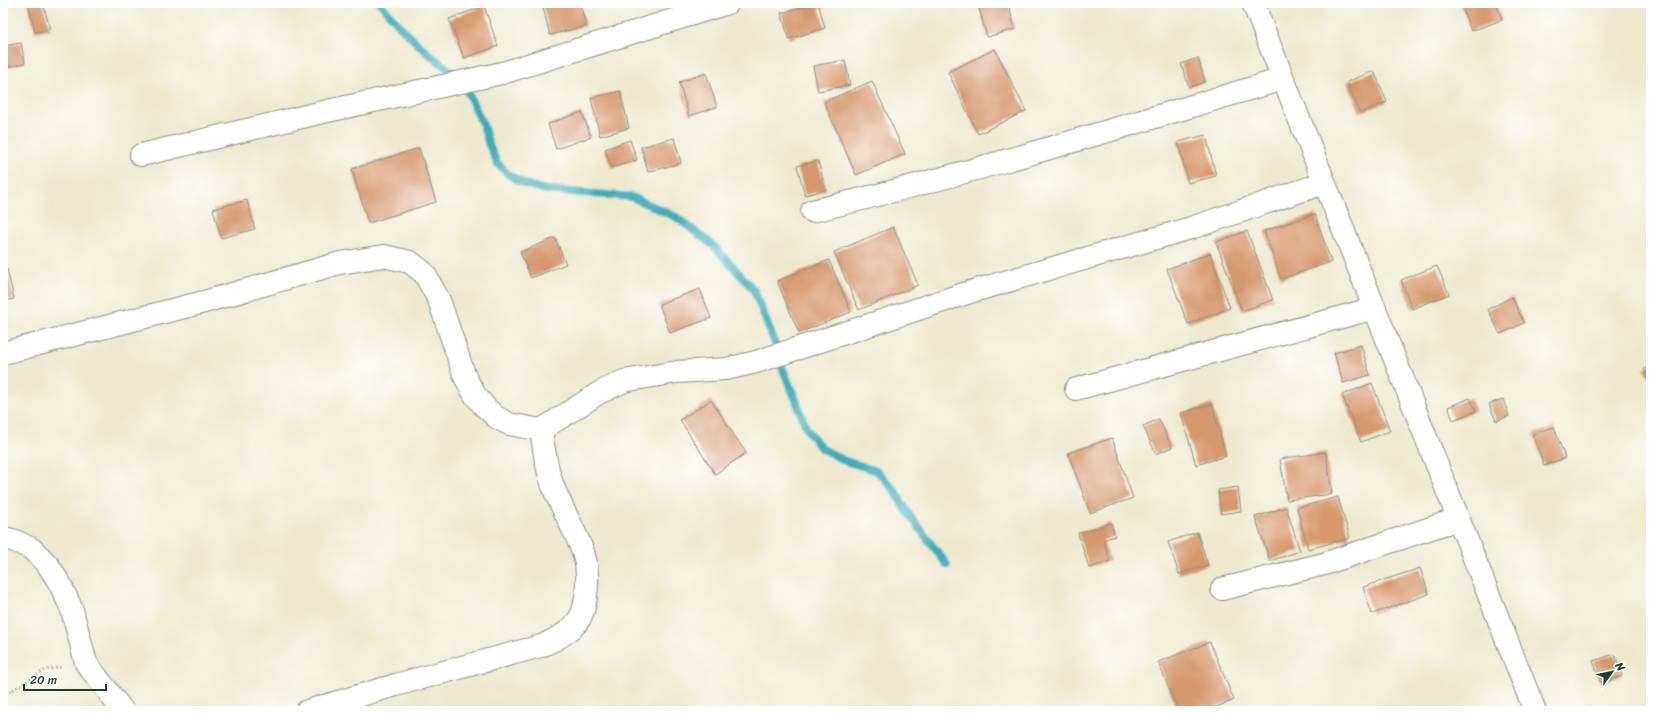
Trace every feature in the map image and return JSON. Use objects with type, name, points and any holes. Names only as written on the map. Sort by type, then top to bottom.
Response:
[{"type":"street","points":[[141,155],[323,112],[502,73],[728,3]]},
{"type":"street","points":[[1253,3],[1535,711]]},
{"type":"street","points":[[812,211],[891,192],[1011,160],[1283,79]]},
{"type":"street","points":[[3,353],[204,302],[340,263],[384,256],[410,262],[424,273],[439,300],[465,377],[475,395],[484,406],[496,418],[509,424],[541,430],[599,393],[624,381],[677,372],[726,369],[756,362],[970,292],[1191,228],[1324,182]]},
{"type":"street","points":[[1076,389],[1375,308]]},
{"type":"street","points":[[308,711],[399,684],[541,646],[557,639],[569,630],[580,618],[587,589],[587,574],[584,556],[552,485],[546,463],[541,430]]},
{"type":"street","points":[[1222,588],[1324,564],[1458,519]]},
{"type":"street","points":[[3,538],[32,549],[48,564],[60,584],[72,610],[83,646],[86,663],[122,711]]},
{"type":"path","points":[[3,696],[45,670],[86,663]]},
{"type":"building","points":[[28,3],[43,3],[50,29],[35,32]]},
{"type":"building","points":[[542,3],[580,3],[586,26],[550,35]]},
{"type":"building","points":[[818,3],[825,28],[789,39],[781,13]]},
{"type":"building","points":[[1008,3],[1015,29],[987,37],[978,4]]},
{"type":"building","points":[[1460,3],[1496,3],[1502,20],[1471,31]]},
{"type":"building","points":[[484,6],[498,46],[464,58],[449,19]]},
{"type":"building","points":[[21,43],[25,63],[4,68],[3,46]]},
{"type":"building","points":[[995,49],[1026,111],[978,134],[948,72]]},
{"type":"building","points":[[1198,58],[1205,82],[1189,87],[1181,64]]},
{"type":"building","points":[[845,60],[850,85],[818,91],[813,66]]},
{"type":"building","points":[[1374,71],[1387,102],[1360,113],[1347,82]]},
{"type":"building","points":[[706,73],[717,107],[689,116],[679,82]]},
{"type":"building","points":[[872,81],[905,154],[856,175],[824,102]]},
{"type":"building","points":[[620,91],[629,128],[600,136],[591,98]]},
{"type":"building","points":[[582,112],[591,137],[556,149],[548,124]]},
{"type":"building","points":[[1206,135],[1216,176],[1188,183],[1178,142]]},
{"type":"building","points":[[674,138],[681,163],[648,172],[641,147]]},
{"type":"building","points":[[630,140],[637,160],[611,168],[605,149]]},
{"type":"building","points":[[419,148],[436,202],[368,223],[352,169]]},
{"type":"building","points":[[818,161],[826,190],[805,195],[797,166]]},
{"type":"building","points":[[247,200],[255,229],[221,238],[213,209]]},
{"type":"building","points":[[1315,214],[1331,262],[1281,279],[1264,231]]},
{"type":"building","points":[[893,227],[918,285],[859,310],[834,252]]},
{"type":"building","points":[[1247,231],[1273,300],[1242,311],[1216,242]]},
{"type":"building","points":[[555,238],[566,264],[531,278],[520,252]]},
{"type":"building","points":[[1210,253],[1230,308],[1188,324],[1167,269]]},
{"type":"building","points":[[829,260],[851,312],[799,333],[777,281]]},
{"type":"building","points":[[1437,266],[1449,294],[1412,309],[1401,280]]},
{"type":"building","points":[[7,269],[14,299],[3,301],[3,270]]},
{"type":"building","points":[[700,289],[711,318],[670,333],[659,304]]},
{"type":"building","points":[[1512,297],[1524,323],[1500,334],[1488,309]]},
{"type":"building","points":[[1361,345],[1370,375],[1343,383],[1334,353]]},
{"type":"building","points":[[1651,365],[1651,381],[1644,369]]},
{"type":"building","points":[[1372,383],[1390,431],[1361,442],[1342,395]]},
{"type":"building","points":[[1470,398],[1476,411],[1453,420],[1448,407]]},
{"type":"building","points":[[1503,399],[1509,416],[1496,421],[1489,404]]},
{"type":"building","points":[[711,400],[746,453],[715,474],[680,420]]},
{"type":"building","points":[[1212,404],[1226,456],[1196,465],[1181,413]]},
{"type":"building","points":[[1159,419],[1172,447],[1156,454],[1143,426]]},
{"type":"building","points":[[1554,427],[1565,458],[1544,466],[1533,434]]},
{"type":"building","points":[[1112,438],[1133,498],[1090,513],[1068,453]]},
{"type":"building","points":[[1326,452],[1332,494],[1287,500],[1280,459]]},
{"type":"building","points":[[1238,487],[1241,511],[1221,514],[1218,490]]},
{"type":"building","points":[[1338,497],[1350,538],[1308,549],[1297,508]]},
{"type":"building","points":[[1286,507],[1300,551],[1270,561],[1255,517]]},
{"type":"building","points":[[1111,523],[1115,536],[1103,540],[1110,561],[1089,568],[1078,533]]},
{"type":"building","points":[[1197,532],[1208,565],[1179,574],[1168,542]]},
{"type":"building","points":[[1420,568],[1429,594],[1372,614],[1363,587]]},
{"type":"building","points":[[1210,642],[1234,700],[1206,711],[1178,711],[1158,662]]},
{"type":"building","points":[[1615,654],[1622,676],[1601,683],[1593,661]]},
{"type":"waterway","points":[[380,3],[414,41],[433,58],[454,73]]},
{"type":"waterway","points":[[468,93],[483,125],[489,145],[497,163],[509,175],[525,184],[546,190],[632,197],[676,217],[714,246],[754,290],[776,346]]},
{"type":"waterway","points":[[782,367],[806,428],[821,448],[845,461],[877,471],[895,491],[906,510],[947,565]]}]
